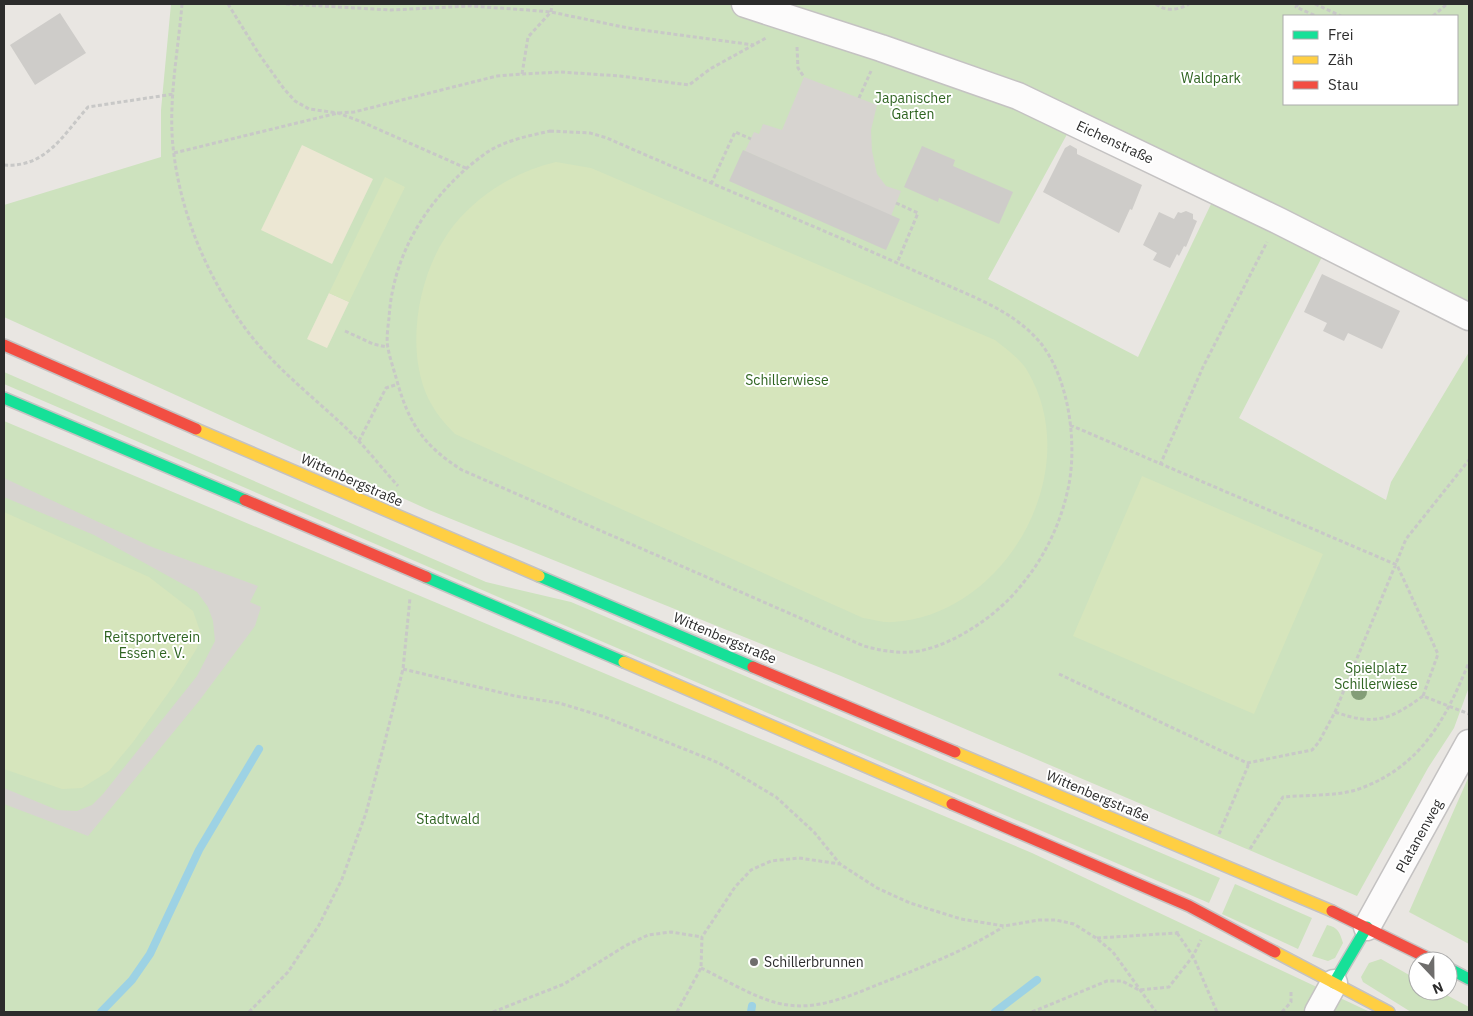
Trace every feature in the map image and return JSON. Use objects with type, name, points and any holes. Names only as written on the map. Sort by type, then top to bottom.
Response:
[{"type":"main road","name":"Wittenbergstraße","points":[[4,345],[436,533],[1236,870],[1367,927],[1414,951]]},
{"type":"main road","points":[[4,398],[413,571],[1189,906],[1389,1012]]},
{"type":"main road","points":[[1334,983],[1367,927]]},
{"type":"main road","points":[[1458,974],[1469,980]]},
{"type":"street","name":"Eichenstraße","points":[[746,4],[1018,96],[1279,220],[1469,317]]},
{"type":"street","name":"Platanenweg","points":[[1367,927],[1469,744]]},
{"type":"street","points":[[1318,1012],[1334,983]]},
{"type":"path","points":[[182,4],[174,94],[174,153],[181,196],[190,224],[223,294],[246,329],[276,364],[359,442],[401,490]]},
{"type":"path","points":[[228,4],[259,54],[295,101],[309,109],[338,113],[362,122],[468,168]]},
{"type":"path","points":[[286,4],[391,10],[470,6],[551,12],[628,28],[755,45]]},
{"type":"path","points":[[522,74],[528,37],[551,12],[552,4]]},
{"type":"path","points":[[1156,4],[1161,8],[1173,9],[1189,4]]},
{"type":"path","points":[[1298,4],[1296,7],[1314,15]]},
{"type":"path","points":[[1315,4],[1339,15]]},
{"type":"path","points":[[1434,15],[1447,4]]},
{"type":"path","points":[[174,153],[338,113],[354,112],[497,76],[586,74],[689,85],[710,69],[796,20]]},
{"type":"path","points":[[859,98],[869,76]]},
{"type":"path","points":[[4,165],[17,166],[45,156],[88,107],[174,94]]},
{"type":"path","points":[[550,131],[590,133],[608,138],[710,184],[898,263],[1015,319],[1038,340],[1054,363],[1065,394],[1070,425],[1068,489],[1054,534],[1040,560],[1018,589],[998,608],[972,628],[941,644],[918,651],[888,652],[864,646],[462,470],[428,445],[405,410],[387,346],[390,302],[397,274],[410,239],[426,211],[449,184],[468,168],[487,153],[514,140],[550,131]]},
{"type":"path","points":[[710,184],[735,132],[751,139]]},
{"type":"path","points":[[896,203],[918,213],[898,263]]},
{"type":"path","points":[[1160,465],[1208,358],[1279,220]]},
{"type":"path","points":[[345,331],[373,344],[387,346]]},
{"type":"path","points":[[359,442],[386,388],[398,384]]},
{"type":"path","points":[[1070,425],[1397,565],[1438,654],[1423,696],[1400,713],[1377,720],[1355,719],[1335,712]]},
{"type":"path","points":[[1059,674],[1247,763],[1312,750],[1319,742],[1335,712],[1397,565],[1406,539],[1469,460]]},
{"type":"path","points":[[249,1012],[288,972],[319,925],[342,879],[366,813],[402,669],[413,571]]},
{"type":"path","points":[[1236,870],[1283,797],[1355,790],[1394,771],[1427,744],[1450,708],[1469,662]]},
{"type":"path","points":[[402,669],[515,696],[558,703],[602,716],[719,763],[776,797],[814,832],[840,864],[877,888],[910,903],[961,919],[1004,926],[1039,920],[1056,920],[1074,924],[1096,938],[1124,965],[1139,990],[1156,1012]]},
{"type":"path","points":[[1423,696],[1469,714]]},
{"type":"path","points":[[1229,811],[1248,766],[1247,763]]},
{"type":"path","points":[[677,1012],[701,968],[702,938],[735,887],[751,870],[771,861],[798,858],[840,864]]},
{"type":"path","points":[[701,968],[761,996],[787,1005],[815,1006],[956,955],[1004,926]]},
{"type":"path","points":[[493,1012],[564,984],[625,946],[648,935],[671,932],[702,938]]},
{"type":"path","points":[[1096,938],[1164,933]]},
{"type":"path","points":[[1177,933],[1193,956],[1216,1012]]},
{"type":"path","points":[[1032,1012],[1107,981],[1122,981],[1139,990],[1170,987],[1193,956],[1204,935]]},
{"type":"path","points":[[1282,1012],[1291,1002],[1292,994],[1289,984]]},
{"type":"green space","points":[[171,4],[735,4],[1071,127],[988,279],[1138,357],[1212,202],[1322,257],[1239,418],[1386,500],[1391,482],[1469,352],[1469,687],[1454,728],[1428,768],[1357,896],[841,676],[429,510],[4,317],[4,205],[161,157],[161,110]]},
{"type":"green space","name":"Waldpark","points":[[778,4],[1469,4],[1469,302],[1286,217]]},
{"type":"green space","name":"Schillerwiese","points":[[556,162],[591,168],[995,340],[1013,354],[1028,372],[1043,411],[1047,452],[1041,493],[1025,532],[1001,566],[970,594],[934,613],[893,622],[863,618],[455,434],[440,417],[428,398],[421,377],[417,355],[416,332],[419,308],[424,285],[432,263],[454,225],[464,213],[487,193],[513,177]]},
{"type":"green space","points":[[385,177],[405,187],[349,302],[329,293]]},
{"type":"green space","points":[[4,372],[486,582],[571,602],[1220,878],[1209,903],[4,384]]},
{"type":"green space","name":"Stadtwald","points":[[4,421],[1032,853],[1370,1012],[4,1012]]},
{"type":"green space","points":[[1142,476],[1323,554],[1254,714],[1073,636]]},
{"type":"green space","name":"Reitsportverein Essen e. V.","points":[[4,512],[149,577],[193,611],[201,634],[197,648],[174,685],[133,742],[109,771],[82,788],[62,789],[4,769]]},
{"type":"green space","points":[[1469,776],[1469,944],[1409,912]]},
{"type":"green space","points":[[1235,884],[1312,918],[1298,949],[1222,914]]},
{"type":"green space","points":[[1327,925],[1334,927],[1338,931],[1343,943],[1335,958],[1328,961],[1312,956]]},
{"type":"green space","points":[[1381,959],[1408,974],[1408,1001],[1458,1001],[1469,1007],[1469,1012],[1411,1012],[1363,982],[1361,977],[1369,963]]},
{"type":"sand","points":[[302,145],[373,179],[332,264],[261,230]]},
{"type":"sand","points":[[329,293],[349,302],[327,348],[307,339]]},
{"type":"shaded area","points":[[804,77],[877,105],[871,130],[872,151],[877,174],[886,186],[901,191],[891,216],[745,151],[754,132],[759,134],[763,124],[782,130]]},
{"type":"shaded area","points":[[4,478],[152,547],[258,586],[250,602],[261,607],[255,626],[199,701],[88,836],[4,804],[4,788],[57,810],[77,811],[92,805],[103,794],[197,676],[215,641],[213,621],[208,607],[197,592],[94,535],[4,497]]},
{"type":"building","points":[[60,13],[86,53],[35,85],[10,45]]},
{"type":"building","points":[[1070,145],[1077,149],[1077,154],[1142,185],[1132,210],[1130,209],[1119,233],[1043,192],[1065,148]]},
{"type":"building","points":[[922,146],[955,160],[953,166],[1013,192],[999,224],[939,198],[938,202],[904,187]]},
{"type":"building","points":[[743,150],[900,219],[886,250],[729,181]]},
{"type":"building","points":[[1186,211],[1193,214],[1193,219],[1197,221],[1186,247],[1184,246],[1179,256],[1177,254],[1170,268],[1153,260],[1157,253],[1143,245],[1159,212],[1174,219],[1178,212]]},
{"type":"building","points":[[1322,274],[1400,311],[1382,349],[1348,333],[1344,341],[1323,331],[1327,323],[1304,312]]},
{"type":"waterway","points":[[101,1012],[132,980],[150,954],[199,850],[259,749]]},
{"type":"waterway","points":[[995,1012],[1037,980]]},
{"type":"waterway","points":[[751,1012],[752,1006]]},
{"type":"traffic: fast","points":[[4,398],[245,500]]},
{"type":"traffic: fast","points":[[539,576],[753,667]]},
{"type":"traffic: fast","points":[[426,577],[624,662]]},
{"type":"traffic: fast","points":[[1334,983],[1367,927]]},
{"type":"traffic: fast","points":[[1458,973],[1469,979]]},
{"type":"traffic: slow","points":[[196,429],[539,576]]},
{"type":"traffic: slow","points":[[624,662],[952,804]]},
{"type":"traffic: slow","points":[[955,752],[1332,911]]},
{"type":"traffic: slow","points":[[1275,952],[1389,1012]]},
{"type":"traffic: jam","points":[[4,345],[196,429]]},
{"type":"traffic: jam","points":[[245,500],[426,577]]},
{"type":"traffic: jam","points":[[753,667],[955,752]]},
{"type":"traffic: jam","points":[[952,804],[1189,906],[1275,952]]},
{"type":"traffic: jam","points":[[1332,911],[1414,951]]},
{"type":"place","name":"Schillerbrunnen","points":[[754,962]]},
{"type":"park label","name":"Japanischer Garten","points":[[913,106]]},
{"type":"park label","name":"Spielplatz Schillerwiese","points":[[1376,676]]}]
